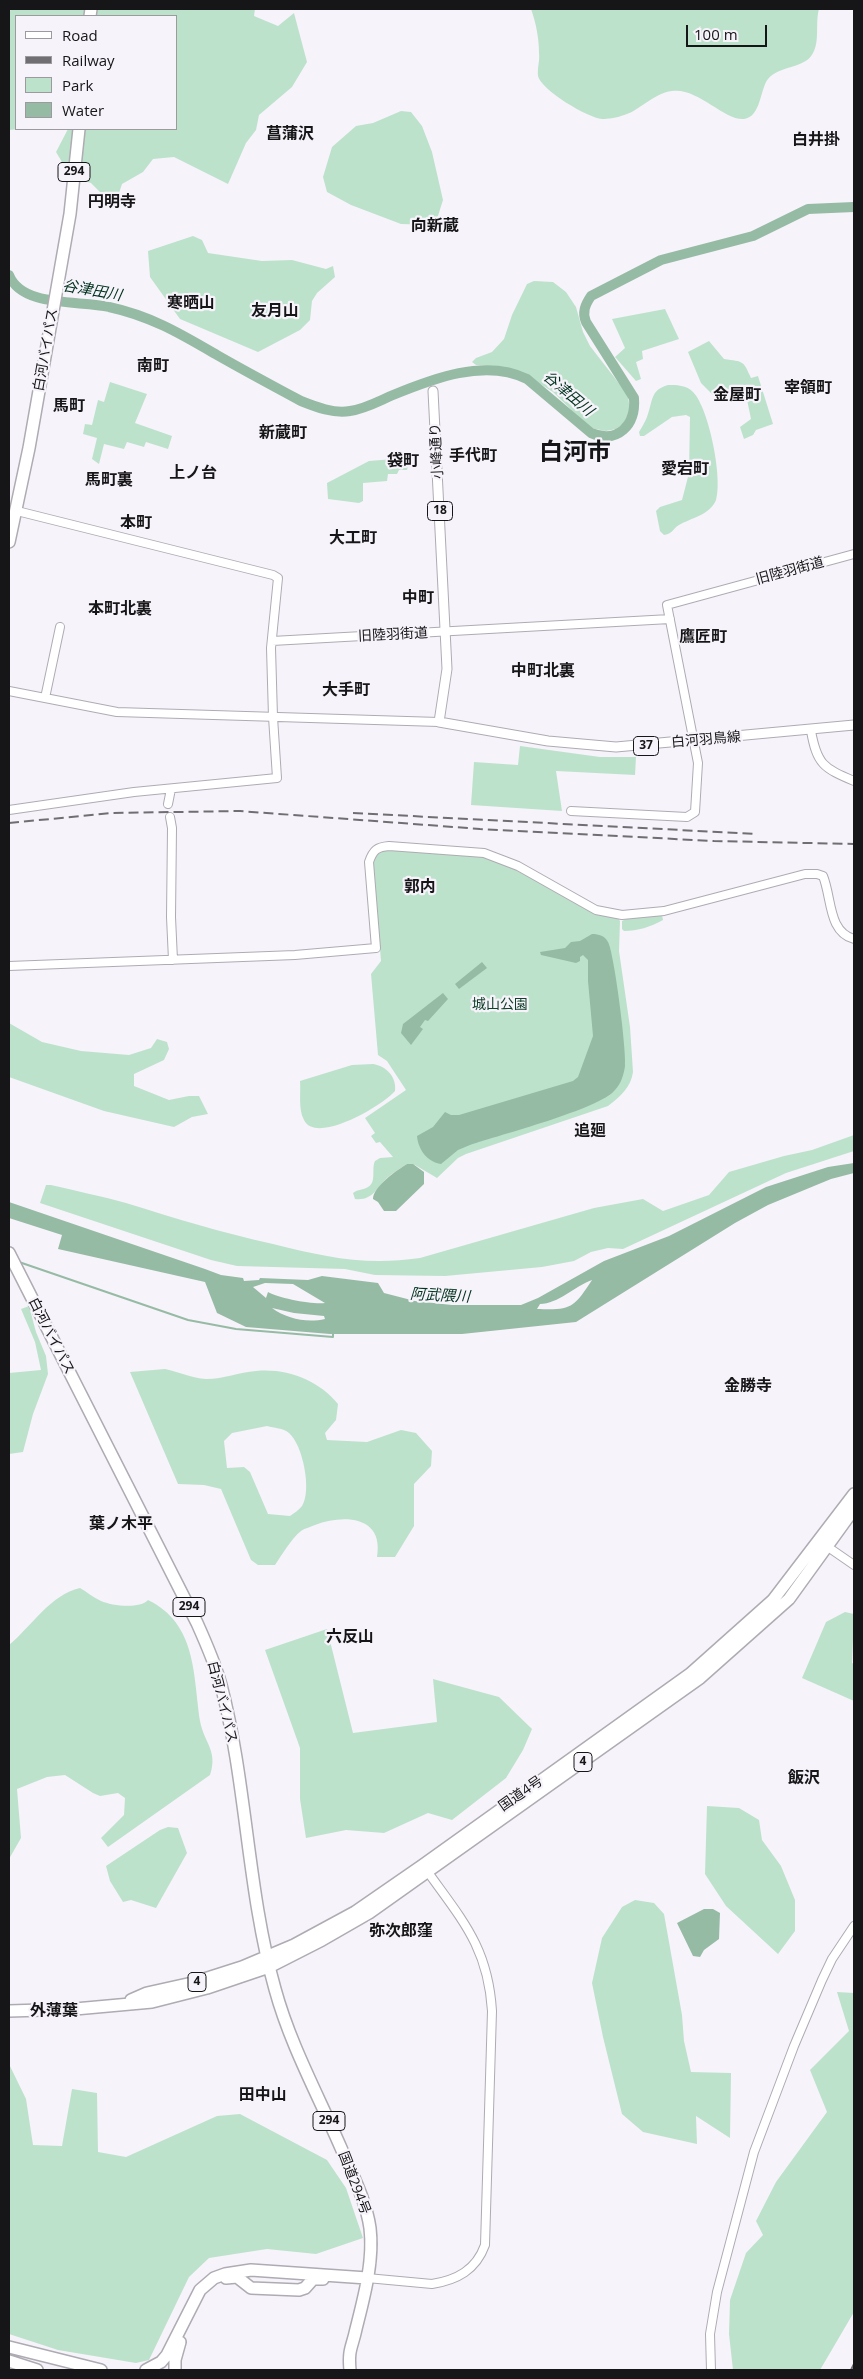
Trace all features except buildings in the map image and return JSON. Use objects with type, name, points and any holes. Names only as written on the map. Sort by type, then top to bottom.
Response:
[{"type":"highway","name":"白河バイパス","points":[[13,510],[70,214],[79,130]]},
{"type":"highway","name":"294","points":[[9,542],[13,510]]},
{"type":"highway","name":"白河バイパス","points":[[9,1253],[194,1615],[213,1661],[231,1730],[257,1905],[268,1961]]},
{"type":"highway","name":"国道4号","points":[[9,2011],[75,2009],[125,2003],[147,1993],[192,1983],[268,1961],[355,1912],[425,1869],[700,1678],[789,1599],[854,1494]]},
{"type":"highway","name":"国道4号","points":[[822,1544],[854,1509]]},
{"type":"highway","name":"国道294号","points":[[268,1961],[287,2027],[363,2200],[371,2238],[367,2278],[356,2332],[349,2351],[350,2370]]},
{"type":"highway","points":[[146,2370],[161,2362],[167,2355],[200,2290],[214,2278],[225,2274],[251,2270],[367,2278]]},
{"type":"highway","points":[[175,2370],[178,2346],[199,2301],[206,2291],[220,2281],[237,2277],[251,2288],[299,2290],[305,2288],[310,2281],[316,2278],[367,2278]]},
{"type":"highway","name":"国道294号","points":[[356,2332],[357,2370]]},
{"type":"highway","points":[[9,2349],[70,2370]]},
{"type":"highway","points":[[9,2349],[101,2370]]},
{"type":"highway","points":[[9,2361],[37,2370]]},
{"type":"main road","name":"小峰通り","points":[[433,391],[446,632]]},
{"type":"main road","name":"18","points":[[439,722],[446,678],[446,632]]},
{"type":"main road","name":"白河羽鳥線","points":[[439,722],[548,741],[596,747],[632,747],[692,742],[854,725]]},
{"type":"street","points":[[9,810],[171,789],[277,778],[273,717],[272,641],[279,581],[276,576],[13,510]]},
{"type":"street","name":"旧陸羽街道","points":[[272,641],[670,619],[667,605],[854,554]]},
{"type":"street","points":[[571,811],[647,816],[692,815],[695,812],[698,766],[670,619]]},
{"type":"street","points":[[44,698],[60,627]]},
{"type":"street","points":[[9,691],[117,712],[439,722]]},
{"type":"street","points":[[811,731],[817,758],[833,771],[854,781]]},
{"type":"street","points":[[168,804],[171,789]]},
{"type":"street","points":[[170,817],[172,828],[171,917],[173,960]]},
{"type":"street","points":[[9,966],[173,960],[376,948],[369,862],[373,852],[379,847],[389,846],[484,853],[518,866],[596,910],[622,915],[664,912],[806,874],[817,874],[823,876],[836,928],[841,934],[854,939]]},
{"type":"street","points":[[822,1544],[854,1565]]},
{"type":"street","points":[[367,2278],[432,2284],[453,2279],[476,2263],[485,2245],[491,1990],[486,1968],[472,1935],[425,1869]]},
{"type":"street","points":[[711,2370],[710,2334],[717,2292],[754,2152],[794,2046],[822,1980],[832,1959],[854,1926]]},
{"type":"green space","points":[[13,9],[255,9],[254,16],[278,26],[294,13],[307,62],[292,87],[259,115],[256,130],[246,143],[228,184],[174,157],[153,159],[143,172],[122,184],[118,196],[105,197],[91,183],[71,177],[56,152],[67,130],[178,130],[178,15],[15,15],[15,129],[9,130],[9,11]]},
{"type":"green space","points":[[531,9],[819,9],[816,43],[813,53],[804,62],[779,71],[768,79],[757,108],[750,117],[744,119],[736,118],[691,94],[672,91],[659,95],[628,114],[602,119],[576,109],[541,82],[538,76],[538,36]]},
{"type":"green space","points":[[401,111],[411,112],[422,126],[432,152],[443,200],[437,219],[431,225],[401,224],[351,205],[327,192],[323,177],[332,147],[356,126],[373,123]]},
{"type":"green space","points":[[193,236],[202,240],[208,253],[262,261],[292,260],[326,269],[333,266],[335,277],[317,293],[312,301],[310,320],[300,330],[258,352],[180,319],[150,277],[148,251]]},
{"type":"green space","points":[[534,281],[553,282],[566,292],[576,307],[583,332],[590,346],[628,395],[630,412],[623,424],[616,429],[606,431],[590,428],[553,392],[529,377],[502,367],[476,365],[472,362],[476,358],[492,352],[504,339],[512,315],[527,284]]},
{"type":"green space","points":[[665,309],[679,339],[642,351],[643,359],[636,362],[641,379],[636,381],[615,357],[625,348],[612,319]]},
{"type":"green space","points":[[709,341],[724,359],[742,363],[751,378],[758,376],[773,424],[756,430],[753,435],[744,439],[740,427],[751,419],[744,385],[715,397],[701,383],[688,352]]},
{"type":"green space","points":[[110,382],[147,394],[135,423],[172,436],[168,449],[146,442],[144,447],[127,442],[124,449],[104,444],[99,464],[92,459],[97,438],[83,434],[85,424],[92,425],[98,400],[104,402]]},
{"type":"green space","points":[[668,385],[688,388],[699,400],[713,444],[718,490],[716,500],[705,513],[679,525],[664,535],[660,531],[656,511],[660,507],[682,500],[689,473],[690,417],[686,415],[672,417],[644,436],[640,436],[639,432],[647,417],[655,393]]},
{"type":"green space","points":[[418,457],[418,465],[408,466],[407,470],[399,470],[397,474],[388,474],[387,481],[363,483],[363,501],[359,503],[328,499],[327,483],[369,461]]},
{"type":"green space","points":[[520,746],[600,757],[636,757],[635,775],[556,771],[562,811],[471,805],[474,762],[518,765]]},
{"type":"green space","name":"城山公園","points":[[391,848],[452,852],[497,861],[524,872],[590,910],[603,915],[617,917],[620,921],[619,951],[630,1027],[633,1072],[630,1082],[624,1091],[608,1106],[466,1154],[458,1158],[437,1178],[415,1165],[407,1164],[387,1178],[370,1196],[355,1199],[353,1193],[371,1185],[375,1161],[380,1158],[393,1157],[380,1142],[376,1143],[371,1136],[375,1133],[365,1118],[406,1090],[387,1061],[378,1055],[371,974],[381,961],[373,863],[378,852]]},
{"type":"green space","points":[[662,915],[663,920],[649,927],[629,931],[622,929],[622,921],[626,919]]},
{"type":"green space","points":[[9,1023],[42,1042],[81,1051],[129,1055],[151,1048],[157,1039],[167,1042],[169,1049],[164,1060],[134,1074],[134,1086],[169,1100],[199,1096],[208,1114],[192,1117],[174,1127],[104,1111],[9,1077]]},
{"type":"green space","points":[[373,1064],[382,1067],[390,1073],[394,1081],[395,1091],[388,1098],[364,1113],[335,1126],[311,1127],[304,1120],[300,1106],[300,1081],[352,1065]]},
{"type":"green space","points":[[854,1135],[854,1151],[786,1173],[623,1249],[608,1248],[591,1252],[574,1261],[542,1267],[445,1276],[375,1275],[345,1269],[237,1266],[211,1260],[40,1203],[46,1185],[51,1185],[126,1203],[180,1220],[310,1253],[363,1261],[400,1260],[420,1258],[594,1208],[643,1199],[663,1211],[709,1195],[729,1172],[812,1150]]},
{"type":"green space","points":[[29,1306],[36,1332],[46,1356],[48,1374],[33,1414],[23,1452],[9,1454],[9,1373],[41,1370],[35,1342],[21,1309]]},
{"type":"green space","points":[[165,1369],[206,1379],[256,1371],[291,1374],[312,1382],[338,1404],[336,1420],[325,1433],[327,1440],[367,1442],[401,1430],[416,1433],[432,1451],[431,1466],[414,1484],[414,1526],[395,1557],[377,1557],[378,1543],[374,1533],[368,1526],[349,1519],[326,1522],[303,1530],[297,1534],[275,1565],[258,1565],[251,1560],[221,1489],[204,1485],[178,1484],[130,1372]],"holes":[[[267,1426],[287,1431],[294,1439],[302,1457],[306,1479],[305,1499],[302,1506],[290,1516],[268,1514],[250,1472],[244,1467],[227,1468],[224,1441],[232,1433]]]},
{"type":"green space","points":[[80,1588],[106,1603],[133,1606],[148,1600],[164,1610],[176,1623],[190,1652],[200,1721],[212,1759],[210,1775],[108,1847],[101,1838],[124,1815],[125,1798],[118,1793],[100,1796],[65,1775],[47,1777],[17,1789],[21,1838],[9,1859],[9,1645],[51,1604],[70,1591]]},
{"type":"green space","points":[[845,1612],[854,1614],[852,1663],[854,1664],[854,1701],[802,1678],[826,1622]]},
{"type":"green space","points":[[327,1629],[353,1733],[437,1722],[433,1679],[499,1697],[532,1729],[523,1750],[506,1778],[452,1820],[428,1813],[384,1833],[346,1830],[306,1838],[300,1799],[300,1748],[265,1650]]},
{"type":"green space","points":[[707,1806],[739,1808],[759,1820],[762,1840],[781,1866],[795,1900],[795,1931],[778,1954],[726,1906],[705,1874]]},
{"type":"green space","points":[[168,1827],[178,1828],[187,1853],[156,1908],[131,1900],[123,1902],[110,1881],[106,1866],[160,1830]]},
{"type":"green space","points":[[635,1900],[654,1903],[664,1914],[682,2015],[684,2041],[691,2072],[731,2073],[730,2138],[696,2116],[697,2144],[643,2132],[622,2114],[592,1983],[602,1938],[622,1907]]},
{"type":"green space","points":[[837,1992],[854,1993],[854,2312],[820,2370],[733,2370],[729,2334],[730,2300],[746,2253],[763,2235],[756,2221],[776,2182],[827,2112],[810,2070],[849,2031]]},
{"type":"green space","points":[[9,2064],[26,2099],[33,2145],[62,2146],[72,2089],[97,2093],[98,2152],[126,2157],[217,2116],[240,2114],[327,2160],[346,2188],[363,2238],[316,2254],[267,2249],[209,2258],[189,2277],[149,2360],[136,2363],[58,2350],[9,2334]]},
{"type":"water","points":[[592,934],[602,936],[608,942],[617,982],[625,1066],[621,1082],[617,1088],[606,1097],[570,1113],[458,1150],[441,1164],[431,1161],[421,1150],[417,1136],[433,1127],[445,1112],[451,1115],[459,1115],[573,1081],[578,1077],[593,1036],[588,960],[583,955],[580,957],[580,961],[576,963],[541,955],[540,952],[565,948],[571,942],[580,941]]},
{"type":"water","points":[[482,962],[487,968],[459,989],[455,984]]},
{"type":"water","points":[[443,993],[448,999],[428,1021],[425,1020],[420,1027],[423,1029],[411,1045],[401,1033],[403,1024]]},
{"type":"water","points":[[854,1163],[854,1173],[831,1179],[768,1205],[735,1223],[576,1322],[462,1334],[330,1334],[246,1327],[217,1313],[205,1282],[58,1249],[62,1235],[9,1218],[9,1202],[221,1275],[243,1278],[244,1281],[259,1280],[260,1278],[308,1280],[322,1276],[378,1283],[384,1293],[415,1301],[452,1305],[521,1305],[538,1298],[604,1261],[669,1236],[766,1187],[828,1167]],"holes":[[[592,1280],[580,1297],[570,1306],[557,1309],[537,1309],[540,1304],[560,1298]],[[265,1283],[293,1284],[325,1303],[313,1303],[280,1297],[268,1292],[266,1298],[253,1287]],[[272,1308],[294,1313],[324,1316],[325,1319],[311,1321],[297,1319]]]},
{"type":"water","points":[[407,1164],[413,1164],[424,1172],[424,1184],[396,1211],[384,1211],[378,1202],[373,1199],[374,1194],[386,1179]]},
{"type":"water","points":[[704,1909],[713,1909],[720,1913],[719,1939],[704,1950],[700,1957],[693,1956],[677,1923]]},
{"type":"waterway","name":"谷津田川","points":[[9,275],[16,286],[26,293],[39,298],[109,307],[139,315],[178,333],[313,406],[338,412],[356,410],[441,377],[459,373],[494,370],[511,373],[527,379],[591,433],[609,436],[617,434],[628,424],[634,408],[634,398],[586,322],[585,309],[591,296],[661,260],[753,236],[808,209],[854,207]]},
{"type":"waterway","points":[[19,1262],[188,1320],[236,1329],[333,1337],[333,1333]]},
{"type":"railway","points":[[9,823],[112,813],[240,811],[480,829],[714,841],[854,844]]},
{"type":"railway","points":[[353,813],[757,834]]},
{"type":"railway","points":[[851,2370],[854,2364]]},
{"type":"district","name":"菖蒲沢","points":[[290,134]]},
{"type":"district","name":"白井掛","points":[[816,140]]},
{"type":"district","name":"円明寺","points":[[112,202]]},
{"type":"district","name":"向新蔵","points":[[435,226]]},
{"type":"district","name":"寒晒山","points":[[191,303]]},
{"type":"district","name":"友月山","points":[[275,311]]},
{"type":"district","name":"南町","points":[[153,366]]},
{"type":"district","name":"宰領町","points":[[808,388]]},
{"type":"district","name":"金屋町","points":[[737,395]]},
{"type":"district","name":"馬町","points":[[69,406]]},
{"type":"district","name":"新蔵町","points":[[283,433]]},
{"type":"district","name":"白河市","points":[[575,453]]},
{"type":"district","name":"手代町","points":[[473,456]]},
{"type":"district","name":"袋町","points":[[403,461]]},
{"type":"district","name":"愛宕町","points":[[685,469]]},
{"type":"district","name":"上ノ台","points":[[193,473]]},
{"type":"district","name":"馬町裏","points":[[109,480]]},
{"type":"district","name":"本町","points":[[136,523]]},
{"type":"district","name":"大工町","points":[[353,538]]},
{"type":"district","name":"中町","points":[[418,598]]},
{"type":"district","name":"本町北裏","points":[[120,609]]},
{"type":"district","name":"鷹匠町","points":[[703,637]]},
{"type":"district","name":"中町北裏","points":[[543,671]]},
{"type":"district","name":"大手町","points":[[346,690]]},
{"type":"district","name":"郭内","points":[[420,887]]},
{"type":"district","name":"追廻","points":[[590,1131]]},
{"type":"district","name":"金勝寺","points":[[748,1386]]},
{"type":"district","name":"葉ノ木平","points":[[121,1524]]},
{"type":"district","name":"六反山","points":[[350,1637]]},
{"type":"district","name":"飯沢","points":[[804,1778]]},
{"type":"district","name":"弥次郎窪","points":[[401,1931]]},
{"type":"district","name":"外薄葉","points":[[54,2011]]},
{"type":"district","name":"田中山","points":[[263,2095]]},
{"type":"water label","name":"阿武隈川","points":[[440,1296]]}]
